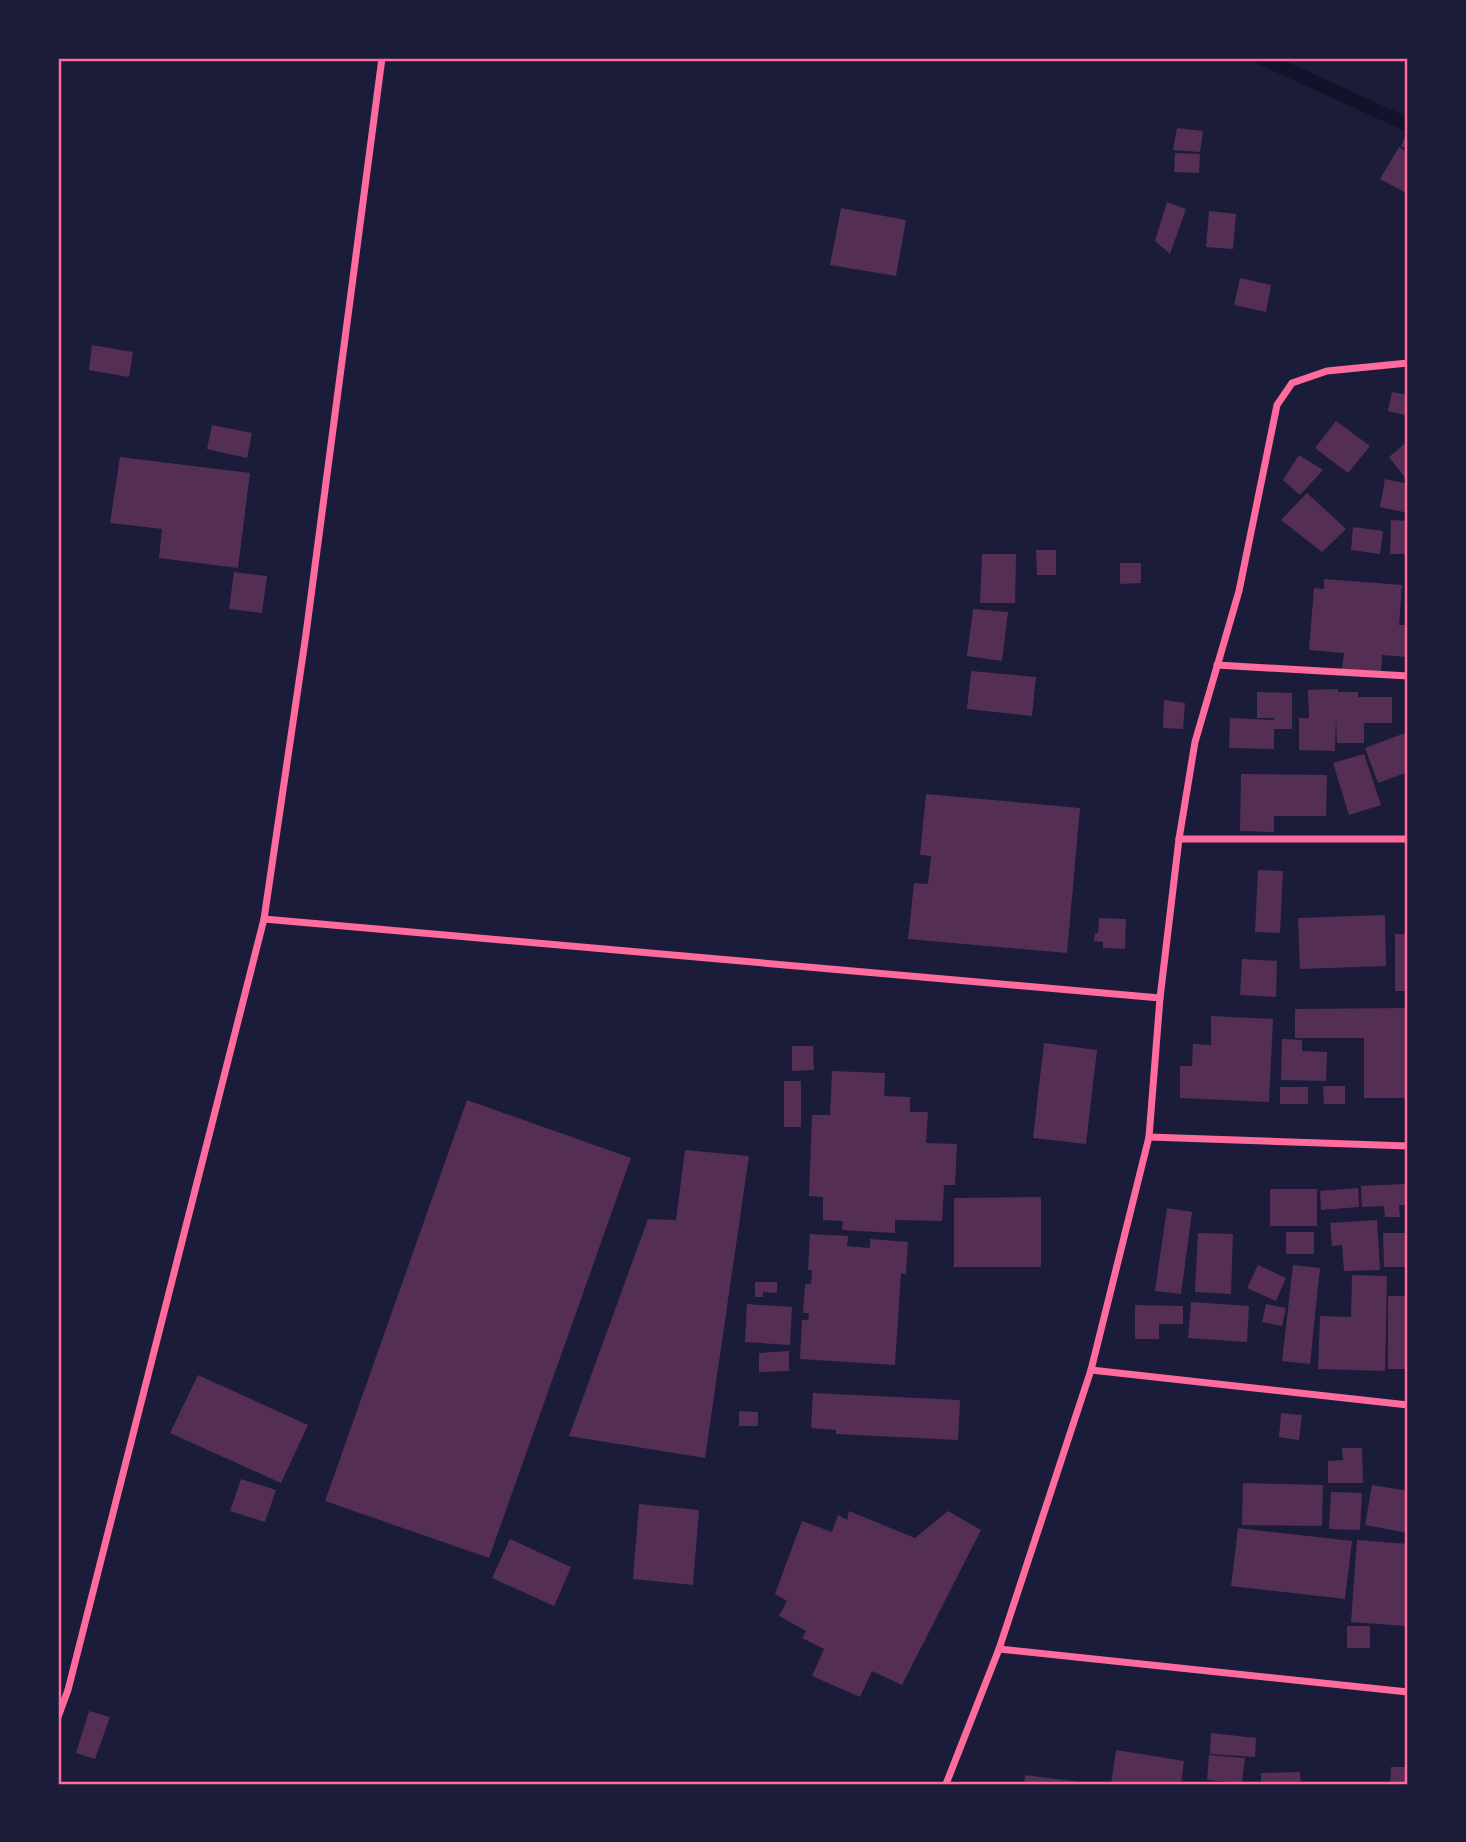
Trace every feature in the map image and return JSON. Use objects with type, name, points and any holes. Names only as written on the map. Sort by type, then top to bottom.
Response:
[{"type":"street","points":[[58,1717],[72,1676],[264,919],[308,620],[382,58]]},
{"type":"street","points":[[946,1784],[999,1649],[1091,1370],[1149,1137],[1160,998],[1179,839],[1195,742],[1239,591],[1276,405],[1292,383],[1315,375],[1408,363]]},
{"type":"street","points":[[1217,664],[1408,676]]},
{"type":"street","points":[[1179,839],[1408,839]]},
{"type":"street","points":[[264,919],[1160,998]]},
{"type":"street","points":[[1149,1137],[1408,1146]]},
{"type":"street","points":[[1091,1370],[1408,1405]]},
{"type":"street","points":[[999,1649],[1408,1692]]},
{"type":"building","points":[[1177,128],[1203,131],[1200,152],[1173,150]]},
{"type":"building","points":[[1408,131],[1408,149],[1401,146]]},
{"type":"building","points":[[1399,147],[1408,153],[1408,194],[1380,179]]},
{"type":"building","points":[[1175,153],[1200,154],[1199,173],[1174,172]]},
{"type":"building","points":[[1167,202],[1186,209],[1170,254],[1155,241]]},
{"type":"building","points":[[841,208],[906,220],[896,276],[830,265]]},
{"type":"building","points":[[1209,211],[1236,214],[1233,249],[1206,247]]},
{"type":"building","points":[[1240,278],[1271,285],[1266,312],[1234,305]]},
{"type":"building","points":[[92,345],[133,352],[129,377],[89,370]]},
{"type":"building","points":[[1392,392],[1408,395],[1405,415],[1388,411]]},
{"type":"building","points":[[1336,421],[1370,446],[1348,473],[1315,448]]},
{"type":"building","points":[[212,425],[252,433],[247,458],[207,449]]},
{"type":"building","points":[[1408,441],[1408,477],[1406,479],[1389,457]]},
{"type":"building","points":[[1299,455],[1323,470],[1300,495],[1283,480]]},
{"type":"building","points":[[120,457],[250,473],[238,568],[159,558],[162,529],[110,523]]},
{"type":"building","points":[[1385,479],[1408,484],[1408,513],[1380,507]]},
{"type":"building","points":[[1307,493],[1346,529],[1322,552],[1281,520]]},
{"type":"building","points":[[1391,520],[1408,521],[1408,554],[1390,554]]},
{"type":"building","points":[[1353,527],[1383,531],[1380,554],[1351,550]]},
{"type":"building","points":[[1036,550],[1056,550],[1056,575],[1037,575]]},
{"type":"building","points":[[982,554],[1016,554],[1015,603],[980,603]]},
{"type":"building","points":[[1120,563],[1141,563],[1141,583],[1120,584]]},
{"type":"building","points":[[234,572],[267,576],[262,613],[229,609]]},
{"type":"building","points":[[1324,579],[1402,585],[1399,625],[1408,625],[1408,657],[1382,655],[1381,672],[1342,669],[1344,653],[1309,650],[1314,588],[1324,589]]},
{"type":"building","points":[[973,609],[1008,612],[1002,661],[967,656]]},
{"type":"building","points":[[971,671],[1036,677],[1032,716],[967,709]]},
{"type":"building","points":[[1338,689],[1338,692],[1358,692],[1358,697],[1392,697],[1392,723],[1364,723],[1364,743],[1337,743],[1336,718],[1335,751],[1299,750],[1299,718],[1309,718],[1308,690]]},
{"type":"building","points":[[1257,692],[1292,693],[1292,729],[1274,729],[1274,749],[1229,748],[1230,718],[1274,720],[1257,718]]},
{"type":"building","points":[[1164,700],[1185,703],[1183,729],[1163,728]]},
{"type":"building","points":[[1405,733],[1408,741],[1408,772],[1378,783],[1365,748]]},
{"type":"building","points":[[1364,754],[1381,805],[1349,815],[1333,763]]},
{"type":"building","points":[[1241,774],[1327,775],[1326,816],[1274,816],[1274,832],[1240,831]]},
{"type":"building","points":[[926,794],[1080,808],[1067,953],[908,939],[914,883],[928,884],[931,856],[920,855]]},
{"type":"building","points":[[1258,870],[1283,871],[1280,933],[1255,932]]},
{"type":"building","points":[[1385,915],[1386,966],[1300,969],[1298,918]]},
{"type":"building","points":[[1099,918],[1126,919],[1125,949],[1103,948],[1103,942],[1094,941],[1095,933],[1098,933]]},
{"type":"building","points":[[1395,934],[1408,934],[1408,991],[1395,991]]},
{"type":"building","points":[[1242,959],[1277,961],[1276,997],[1240,995]]},
{"type":"building","points":[[1408,1008],[1408,1098],[1364,1098],[1364,1038],[1295,1038],[1295,1009]]},
{"type":"building","points":[[1211,1016],[1273,1019],[1269,1102],[1180,1098],[1180,1066],[1192,1066],[1193,1044],[1211,1045]]},
{"type":"building","points":[[1282,1039],[1302,1040],[1302,1051],[1327,1052],[1326,1081],[1281,1080]]},
{"type":"building","points":[[1044,1043],[1097,1050],[1086,1144],[1033,1138]]},
{"type":"building","points":[[792,1046],[813,1046],[814,1070],[792,1071]]},
{"type":"building","points":[[832,1071],[885,1073],[884,1096],[910,1097],[910,1112],[928,1112],[926,1143],[957,1144],[955,1185],[944,1185],[942,1221],[895,1220],[895,1233],[842,1230],[843,1221],[823,1220],[823,1197],[809,1196],[812,1115],[830,1115]]},
{"type":"building","points":[[784,1081],[801,1081],[801,1127],[784,1127]]},
{"type":"building","points":[[1323,1086],[1345,1086],[1345,1104],[1324,1104]]},
{"type":"building","points":[[1280,1087],[1308,1087],[1308,1104],[1280,1104]]},
{"type":"building","points":[[467,1100],[631,1158],[489,1558],[325,1501]]},
{"type":"building","points":[[685,1150],[749,1156],[705,1458],[569,1436],[648,1219],[676,1220]]},
{"type":"building","points":[[1408,1184],[1408,1199],[1405,1191],[1405,1205],[1399,1205],[1400,1217],[1385,1217],[1384,1206],[1362,1207],[1361,1186]]},
{"type":"building","points":[[1358,1188],[1359,1207],[1321,1210],[1320,1191]]},
{"type":"building","points":[[1270,1189],[1317,1189],[1317,1226],[1270,1226]]},
{"type":"building","points":[[1041,1197],[1041,1267],[954,1267],[954,1198]]},
{"type":"building","points":[[1167,1208],[1192,1212],[1181,1294],[1155,1291]]},
{"type":"building","points":[[1377,1220],[1380,1270],[1344,1271],[1342,1245],[1332,1246],[1330,1223]]},
{"type":"building","points":[[1286,1232],[1314,1232],[1314,1254],[1286,1254]]},
{"type":"building","points":[[1198,1233],[1233,1234],[1231,1294],[1195,1292]]},
{"type":"building","points":[[1383,1233],[1408,1233],[1408,1267],[1384,1267]]},
{"type":"building","points":[[810,1234],[848,1236],[847,1246],[870,1248],[870,1239],[908,1242],[906,1274],[901,1274],[895,1365],[800,1359],[802,1320],[808,1320],[809,1313],[803,1313],[805,1284],[811,1284],[812,1270],[808,1270]]},
{"type":"building","points":[[1258,1265],[1286,1278],[1276,1301],[1247,1288]]},
{"type":"building","points":[[1293,1265],[1320,1268],[1310,1364],[1282,1361]]},
{"type":"building","points":[[1352,1275],[1387,1276],[1385,1371],[1318,1369],[1320,1316],[1351,1317]]},
{"type":"building","points":[[755,1282],[777,1282],[777,1293],[763,1292],[763,1297],[755,1297]]},
{"type":"building","points":[[1388,1296],[1408,1296],[1408,1369],[1388,1369]]},
{"type":"building","points":[[1191,1302],[1249,1306],[1247,1342],[1188,1338]]},
{"type":"building","points":[[747,1304],[792,1307],[790,1345],[745,1342]]},
{"type":"building","points":[[1266,1304],[1286,1308],[1282,1326],[1262,1322]]},
{"type":"building","points":[[1135,1305],[1183,1306],[1183,1324],[1159,1324],[1159,1339],[1135,1339]]},
{"type":"building","points":[[789,1351],[789,1371],[759,1372],[759,1353]]},
{"type":"building","points":[[198,1375],[308,1425],[281,1483],[170,1433]]},
{"type":"building","points":[[813,1393],[960,1400],[958,1440],[836,1434],[836,1430],[811,1428]]},
{"type":"building","points":[[739,1411],[758,1412],[758,1426],[739,1426]]},
{"type":"building","points":[[1281,1413],[1302,1415],[1299,1440],[1279,1437]]},
{"type":"building","points":[[1342,1448],[1362,1448],[1363,1483],[1328,1483],[1328,1461],[1343,1460]]},
{"type":"building","points":[[241,1479],[276,1490],[265,1522],[230,1511]]},
{"type":"building","points":[[1243,1483],[1323,1485],[1322,1526],[1242,1525]]},
{"type":"building","points":[[1372,1485],[1408,1491],[1408,1533],[1365,1525]]},
{"type":"building","points":[[1331,1492],[1362,1493],[1360,1530],[1329,1529]]},
{"type":"building","points":[[639,1504],[699,1510],[693,1585],[633,1579]]},
{"type":"building","points":[[849,1511],[915,1538],[948,1511],[981,1530],[902,1685],[872,1671],[860,1697],[812,1676],[824,1649],[802,1638],[806,1631],[779,1616],[787,1601],[775,1594],[802,1521],[832,1532],[838,1515],[847,1520]]},
{"type":"building","points":[[1238,1528],[1352,1541],[1345,1599],[1231,1586]]},
{"type":"building","points":[[510,1539],[571,1567],[554,1606],[492,1578]]},
{"type":"building","points":[[1357,1540],[1408,1544],[1407,1626],[1351,1622]]},
{"type":"building","points":[[1347,1626],[1370,1626],[1370,1648],[1347,1648]]},
{"type":"building","points":[[89,1711],[110,1717],[95,1759],[76,1753]]},
{"type":"building","points":[[1211,1733],[1256,1738],[1255,1757],[1210,1754]]},
{"type":"building","points":[[1116,1750],[1184,1761],[1181,1784],[1111,1784]]},
{"type":"building","points":[[1209,1755],[1245,1758],[1242,1783],[1207,1780]]},
{"type":"building","points":[[1391,1767],[1408,1767],[1408,1784],[1390,1784]]},
{"type":"building","points":[[1300,1772],[1301,1784],[1261,1784],[1261,1773]]},
{"type":"building","points":[[1025,1775],[1088,1783],[1088,1784],[1024,1784]]},
{"type":"waterway","points":[[1262,58],[1408,125]]}]
